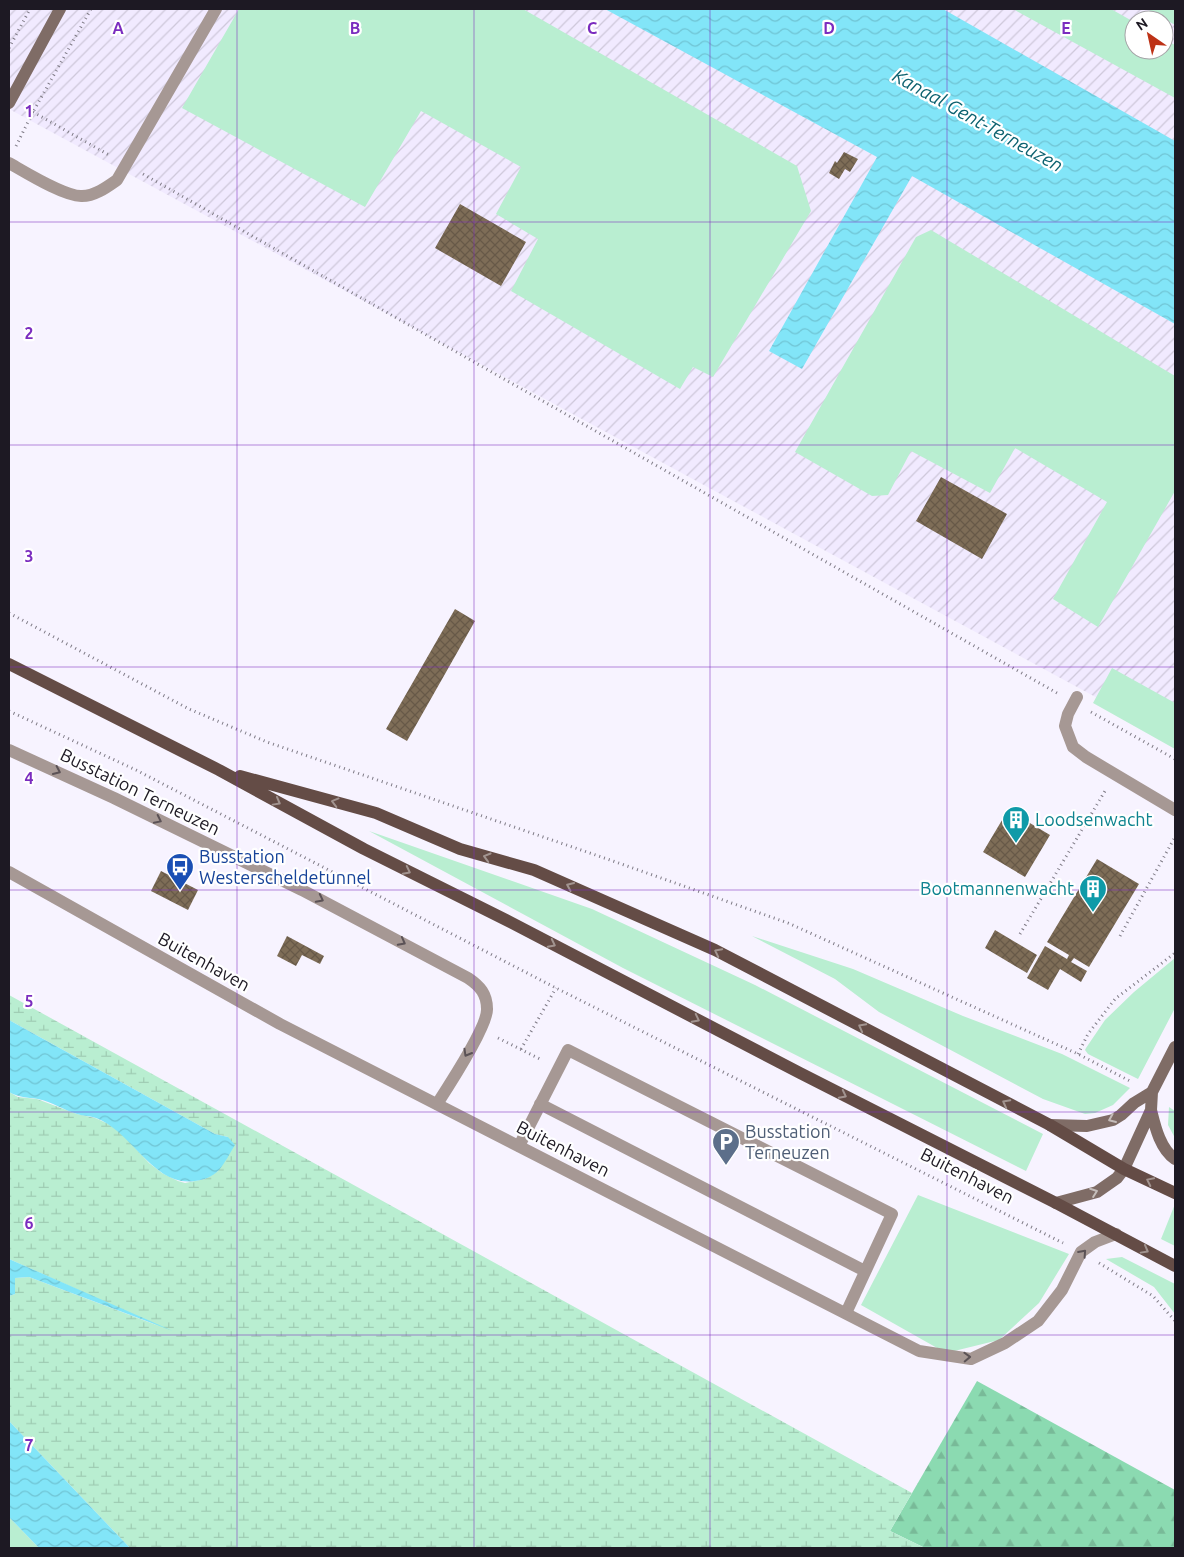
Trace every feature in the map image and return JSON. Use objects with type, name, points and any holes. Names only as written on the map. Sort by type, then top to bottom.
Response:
[{"type":"main road","points":[[9,103],[60,9]]},
{"type":"main road","name":"Buitenhaven","points":[[9,664],[219,770],[364,849],[512,923],[1175,1266]]},
{"type":"main road","name":"Buitenhaven","points":[[219,770],[376,813],[460,849],[534,870],[715,950],[1050,1125],[1124,1169],[1175,1193]]},
{"type":"main road","name":"Buitenhaven","points":[[1175,1047],[1152,1092],[1151,1110],[1155,1127],[1162,1143],[1175,1159]]},
{"type":"main road","name":"Buitenhaven","points":[[1050,1125],[1086,1126],[1113,1120],[1134,1103],[1152,1092]]},
{"type":"main road","name":"Buitenhaven","points":[[1056,1203],[1097,1192],[1117,1178],[1124,1169],[1151,1110]]},
{"type":"street","points":[[11,158],[58,190],[82,196],[100,192],[117,180],[216,9]]},
{"type":"street","points":[[1076,700],[1065,726],[1072,747],[1175,810]]},
{"type":"street","name":"Busstation Terneuzen","points":[[10,751],[114,798],[343,911],[480,986],[486,999],[488,1011],[481,1029],[437,1104]]},
{"type":"street","name":"Buitenhaven","points":[[9,872],[280,1024],[919,1351],[971,1358],[1006,1343],[1038,1322],[1062,1290],[1080,1252]]},
{"type":"street","points":[[519,1146],[568,1050],[883,1209],[892,1214],[846,1314]]},
{"type":"street","points":[[540,1104],[865,1271]]},
{"type":"street","points":[[1080,1252],[1095,1242],[1116,1234]]},
{"type":"path","points":[[9,48],[30,9]]},
{"type":"path","points":[[11,158],[33,112],[91,9]]},
{"type":"path","points":[[33,112],[1076,700],[1175,759]]},
{"type":"path","points":[[9,613],[189,709],[267,742],[613,860],[788,923],[1078,1054],[1152,1092]]},
{"type":"path","name":"Buitenhaven","points":[[9,711],[136,770],[556,988],[1080,1252],[1153,1296],[1175,1321]]},
{"type":"path","points":[[1020,934],[1114,774]]},
{"type":"path","points":[[1120,936],[1175,837]]},
{"type":"path","points":[[1078,1054],[1088,1034],[1115,999],[1175,953]]},
{"type":"path","points":[[520,1050],[556,988]]},
{"type":"shaded area","points":[[9,9],[1175,9],[1175,740],[9,109]]},
{"type":"green space","points":[[239,9],[523,9],[797,166],[811,211],[713,377],[693,367],[680,389],[511,291],[538,239],[496,214],[521,167],[421,111],[365,207],[182,108]]},
{"type":"green space","points":[[1013,9],[1111,9],[1124,16],[1124,60],[1174,60],[1175,45],[1175,98]]},
{"type":"green space","points":[[1147,9],[1175,9],[1175,25],[1174,10]]},
{"type":"green space","points":[[931,230],[1175,376],[1175,491],[1098,627],[1053,599],[1107,502],[1015,448],[990,493],[911,451],[888,495],[872,496],[795,452],[916,237]]},
{"type":"green space","points":[[1112,668],[1175,703],[1175,749],[1093,703]]},
{"type":"green space","points":[[369,831],[592,909],[755,985],[1043,1134],[1026,1171],[623,968]]},
{"type":"green space","points":[[752,936],[853,969],[963,1016],[1062,1054],[1130,1088],[1113,1105],[1095,1113],[1085,1114],[1043,1099],[879,1012],[835,979]]},
{"type":"green space","points":[[1175,958],[1175,1008],[1138,1079],[1088,1054],[1085,1050],[1086,1048],[1105,1020],[1134,992]]},
{"type":"green space","points":[[9,995],[912,1493],[890,1531],[925,1548],[130,1548],[9,1421],[9,1296],[15,1294],[15,1278],[29,1277],[159,1326],[9,1259],[9,1092],[18,1097],[37,1099],[111,1125],[149,1163],[162,1173],[185,1183],[205,1179],[218,1171],[228,1137],[215,1134],[9,1020]]},
{"type":"green space","points":[[1169,1107],[1175,1111],[1175,1138],[1168,1125]]},
{"type":"green space","points":[[918,1195],[1069,1254],[1039,1303],[999,1340],[946,1353],[861,1305]]},
{"type":"green space","points":[[1175,1204],[1175,1246],[1161,1239]]},
{"type":"green space","points":[[1122,1257],[1175,1284],[1175,1314],[1154,1287],[1106,1259]]},
{"type":"green space","points":[[977,1381],[1175,1490],[1175,1548],[925,1548],[890,1531]]},
{"type":"green space","points":[[9,1517],[39,1548],[9,1548]]},
{"type":"water","name":"Kanaal Gent-Terneuzen","points":[[605,9],[943,9],[1175,141],[1175,324],[912,176],[802,369],[769,351],[877,157]]},
{"type":"water","points":[[9,1020],[215,1134],[228,1137],[235,1145],[219,1170],[208,1178],[195,1181],[180,1181],[167,1176],[155,1168],[121,1134],[96,1118],[77,1114],[43,1100],[9,1092]]},
{"type":"water","points":[[9,1259],[173,1331],[29,1277],[15,1278],[15,1294],[9,1296]]},
{"type":"water","points":[[9,1421],[130,1548],[39,1548],[9,1517]]},
{"type":"building","points":[[844,152],[858,159],[850,172],[845,169],[839,179],[829,173],[835,161],[837,163]]},
{"type":"building","points":[[460,204],[526,242],[501,286],[435,248]]},
{"type":"building","points":[[941,477],[1007,514],[982,559],[916,521]]},
{"type":"building","points":[[455,609],[475,621],[407,741],[386,729]]},
{"type":"building","name":"Loodsenwacht","points":[[1008,810],[1050,835],[1025,877],[983,852]]},
{"type":"building","name":"Bootmannenwacht","points":[[1097,859],[1139,884],[1089,967],[1074,958],[1071,962],[1087,971],[1081,982],[1060,969],[1048,990],[1027,978],[1045,946],[1067,959],[1069,955],[1047,942]]},
{"type":"building","points":[[161,871],[198,890],[188,910],[151,891]]},
{"type":"building","points":[[995,930],[1037,955],[1027,973],[985,948]]},
{"type":"building","points":[[287,936],[324,956],[320,964],[302,955],[296,966],[277,956]]},
{"type":"place","name":"Loodsenwacht","points":[[1016,844]]},
{"type":"place","name":"Busstation Westerscheldetunnel","points":[[180,891]]},
{"type":"place","name":"Bootmannenwacht","points":[[1093,913]]},
{"type":"place","name":"Busstation Terneuzen","points":[[726,1166]]}]
